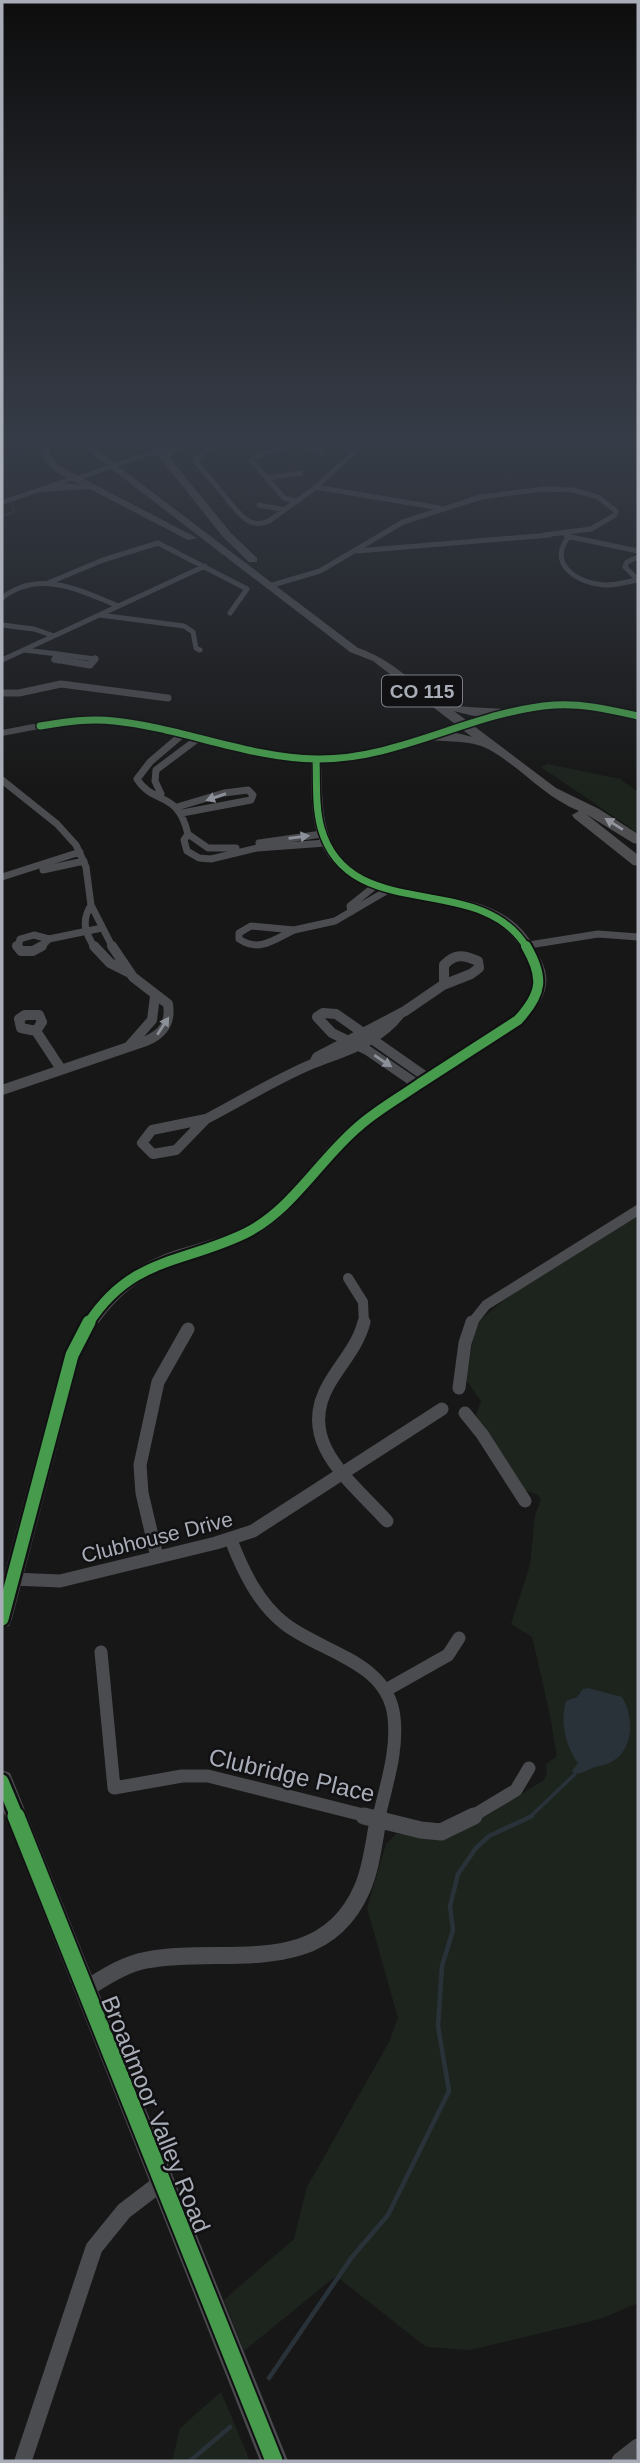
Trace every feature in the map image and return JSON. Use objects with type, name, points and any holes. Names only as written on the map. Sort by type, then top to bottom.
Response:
[{"type":"highway","points":[[222,556],[266,584]]},
{"type":"highway","name":"CO 115","points":[[231,556],[354,650],[377,658],[436,702],[569,802],[582,818],[601,832],[638,854]]},
{"type":"highway","name":"CO 115","points":[[246,556],[371,647],[377,658]]},
{"type":"highway","points":[[249,556],[257,564]]},
{"type":"highway","points":[[436,702],[471,712],[504,713]]},
{"type":"highway","points":[[429,736],[465,738],[497,749]]},
{"type":"highway","name":"CO 115","points":[[569,802],[594,812],[638,840]]},
{"type":"highway","points":[[601,832],[638,862]]},
{"type":"street","points":[[48,583],[60,575],[113,556]]},
{"type":"street","points":[[185,556],[247,589],[230,613]]},
{"type":"street","points":[[266,584],[314,574],[345,556]]},
{"type":"street","points":[[560,556],[567,570],[602,584],[638,580]]},
{"type":"street","points":[[638,556],[627,562],[625,567],[638,580]]},
{"type":"street","points":[[2,660],[205,566]]},
{"type":"street","points":[[2,598],[12,587],[21,584],[48,583],[118,606]]},
{"type":"street","points":[[99,614],[184,626],[193,632],[196,648],[200,650]]},
{"type":"street","points":[[2,625],[34,629],[54,636]]},
{"type":"street","points":[[24,650],[58,654],[74,656],[95,659],[90,665],[54,660],[58,654]]},
{"type":"street","points":[[2,693],[19,693],[61,684],[168,698]]},
{"type":"street","points":[[2,733],[74,720],[111,719],[271,754],[316,759],[363,755],[532,707],[567,704],[593,706],[638,716]]},
{"type":"street","points":[[2,739],[40,726]]},
{"type":"street","points":[[184,733],[157,758],[142,767],[137,779],[145,789],[161,794],[180,810],[188,834],[208,848],[223,850],[324,839]]},
{"type":"street","points":[[161,794],[154,775],[159,766],[200,737]]},
{"type":"street","points":[[157,758],[167,760]]},
{"type":"street","points":[[2,1619],[72,1355],[92,1315],[123,1284],[151,1267],[238,1238],[262,1224],[282,1207],[346,1136],[369,1117],[526,1012],[540,985],[538,969],[529,945],[503,921],[475,907],[381,888],[349,871],[324,839],[315,802],[316,759]]},
{"type":"street","points":[[2,780],[59,828],[82,857],[91,905],[97,910],[102,928],[127,965],[128,972]]},
{"type":"street","points":[[238,789],[248,790],[253,795],[251,800],[246,802],[180,810],[238,789]]},
{"type":"street","points":[[188,834],[184,840],[184,848],[198,858],[219,858],[243,849]]},
{"type":"street","points":[[2,877],[82,857]]},
{"type":"street","points":[[294,930],[257,946],[239,939],[239,933],[251,926],[294,930],[325,925],[351,912],[359,912],[381,888]]},
{"type":"street","points":[[351,912],[350,906],[381,888]]},
{"type":"street","points":[[2,1090],[130,1045],[144,1043],[155,1037],[169,1022],[168,1004],[128,972],[118,970],[106,960],[87,931],[86,910],[91,905]]},
{"type":"street","points":[[49,939],[102,928]]},
{"type":"street","points":[[529,945],[598,934],[638,937]]},
{"type":"street","points":[[314,1063],[317,1057],[345,1040],[400,1014],[444,984]]},
{"type":"street","points":[[130,1045],[152,1020],[155,996]]},
{"type":"street","points":[[319,1014],[336,1014],[424,1082],[345,1040],[319,1023],[319,1014]]},
{"type":"street","points":[[206,1119],[181,1146],[169,1153],[153,1154],[142,1143],[152,1130],[206,1119],[314,1063],[322,1063],[358,1046],[397,1022],[400,1014]]},
{"type":"street","points":[[36,1031],[61,1069]]},
{"type":"street","points":[[458,1388],[468,1326],[474,1316],[486,1305],[638,1210]]},
{"type":"street","points":[[348,1278],[363,1302],[364,1323],[320,1402],[316,1418],[324,1446],[387,1521]]},
{"type":"street","points":[[157,1557],[142,1493],[140,1465],[158,1382],[188,1329]]},
{"type":"street","name":"Clubhouse Drive","points":[[13,1579],[60,1581],[253,1531],[442,1409]]},
{"type":"street","points":[[465,1413],[490,1444],[513,1487],[525,1502]]},
{"type":"street","points":[[83,1990],[117,1971],[149,1960],[288,1952],[314,1945],[339,1927],[357,1903],[363,1888],[396,1730],[386,1690],[364,1667],[299,1633],[274,1614],[253,1591],[230,1539]]},
{"type":"street","points":[[386,1690],[448,1655],[459,1638]]},
{"type":"street","name":"Clubridge Place","points":[[101,1652],[114,1787],[182,1776],[208,1776],[429,1832],[450,1830],[516,1790],[529,1768]]},
{"type":"street","name":"Broadmoor Valley Road","points":[[2,1781],[83,1990],[274,2461]]},
{"type":"street","points":[[23,2461],[94,2248],[114,2218],[137,2198],[162,2182]]},
{"type":"street","points":[[620,2461],[638,2446]]},
{"type":"shaded area","points":[[548,764],[620,779],[638,792],[638,833],[541,767]]},
{"type":"shaded area","points":[[638,1216],[638,2303],[600,2319],[470,2350],[426,2347],[336,2276],[244,2351],[224,2300],[294,2239],[307,2187],[389,2042],[398,2018],[367,1908],[386,1844],[396,1834],[465,1829],[544,1780],[547,1774],[546,1764],[557,1756],[532,1637],[511,1624],[530,1565],[535,1515],[541,1500],[538,1495],[524,1490],[476,1415],[481,1401],[466,1380],[475,1329],[501,1302],[524,1286]]},
{"type":"shaded area","points":[[583,1689],[622,1697],[629,1715],[630,1735],[623,1752],[616,1759],[606,1765],[575,1774],[572,1771],[578,1763],[565,1733],[564,1709],[566,1701],[577,1697]]},
{"type":"shaded area","points":[[221,2392],[250,2461],[172,2461],[180,2428]]},
{"type":"waterway","points":[[530,1817],[575,1774]]},
{"type":"waterway","points":[[269,2378],[352,2257],[388,2215],[449,2091],[438,2026],[442,1966],[453,1930],[450,1906],[458,1874],[476,1848],[489,1836],[530,1817]]},
{"type":"waterway","points":[[190,2461],[230,2427]]},
{"type":"cycle path","points":[[40,726],[76,720],[111,720],[145,725],[247,750],[317,759],[377,752],[524,709],[575,705],[638,716]]},
{"type":"cycle path","points":[[2,1619],[72,1355],[80,1337],[101,1306],[127,1281],[143,1271],[178,1256],[235,1238],[267,1220],[294,1196],[337,1146],[369,1117],[518,1020],[529,1008],[536,994],[539,979],[536,963],[520,935],[498,917],[473,906],[389,891],[363,881],[341,864],[325,840],[321,827],[316,759]]},
{"type":"cycle path","points":[[2,1781],[274,2461]]}]
